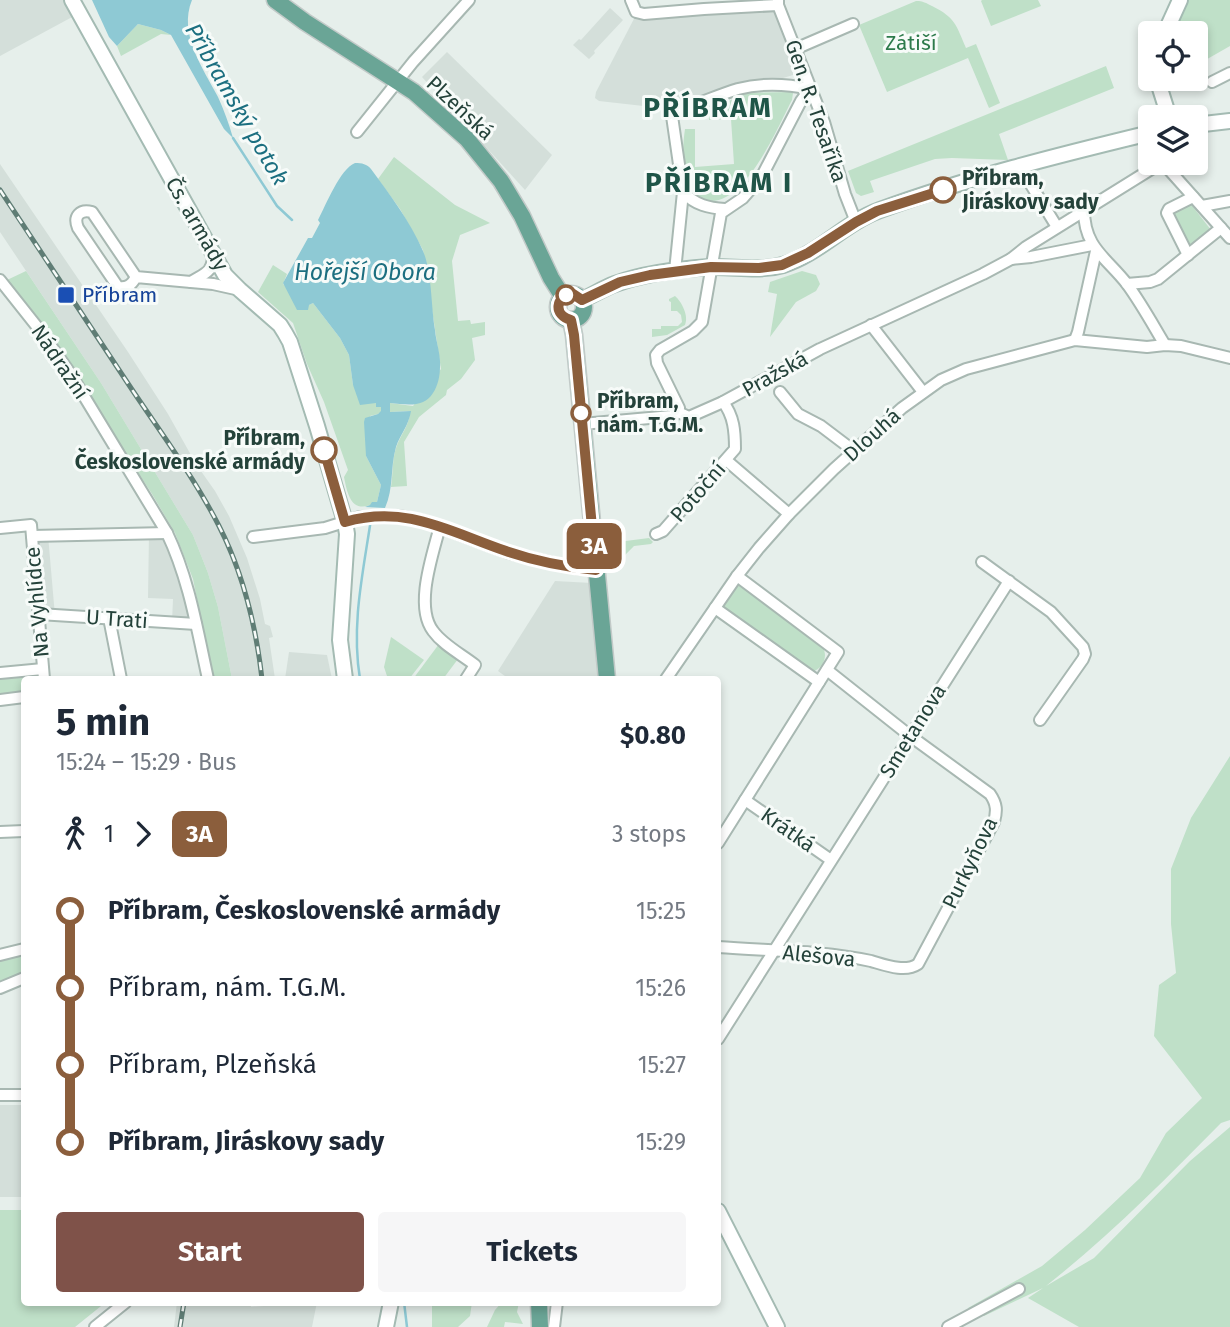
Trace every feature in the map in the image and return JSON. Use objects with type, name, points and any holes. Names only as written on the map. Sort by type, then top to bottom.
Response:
[{"type":"main road","name":"Plzeňská","points":[[275,0],[414,92],[467,139],[501,181],[522,216],[562,298]]},
{"type":"main road","points":[[573,294],[582,300],[582,313],[576,319],[567,319],[560,313],[562,298],[573,294]]},
{"type":"main road","points":[[571,320],[607,676]]},
{"type":"main road","points":[[539,1306],[540,1327]]},
{"type":"street","name":"Čs. armády","points":[[72,0],[225,275],[280,325],[290,342],[347,534],[340,640],[345,676]]},
{"type":"street","points":[[357,132],[397,80],[469,0]]},
{"type":"street","points":[[631,0],[636,12],[644,14],[778,3]]},
{"type":"street","points":[[1170,21],[1180,0]]},
{"type":"street","name":"Gen. R. Tesaříka","points":[[778,3],[824,122],[845,194],[867,216]]},
{"type":"street","points":[[795,49],[853,24]]},
{"type":"street","points":[[1212,82],[1230,73]]},
{"type":"street","points":[[675,271],[683,192],[672,120],[675,113],[750,87],[783,85],[810,89],[762,176],[743,198],[725,209],[720,218],[703,318],[697,328],[656,355],[657,363],[679,408],[678,412]]},
{"type":"street","points":[[1208,124],[1230,121]]},
{"type":"street","points":[[582,300],[620,282],[712,263],[759,268],[782,265],[808,253],[867,216],[1020,167],[1138,136]]},
{"type":"street","points":[[1020,167],[1057,227]]},
{"type":"street","name":"Pražská","points":[[582,424],[672,416],[678,412],[689,417],[725,404],[820,349],[873,327],[981,270],[1010,259],[1142,175]]},
{"type":"street","points":[[1173,175],[1230,238]]},
{"type":"street","points":[[683,192],[688,198],[704,205],[725,209]]},
{"type":"street","points":[[1188,255],[1167,212],[1193,197]]},
{"type":"street","points":[[1202,206],[1229,201]]},
{"type":"street","points":[[1127,284],[1158,279],[1188,255],[1218,225],[1229,201]]},
{"type":"street","points":[[1084,210],[1094,248],[1127,284],[1165,345]]},
{"type":"street","points":[[84,211],[92,212],[136,277],[133,284],[126,288],[118,287],[78,228],[78,215],[84,211]]},
{"type":"street","points":[[1010,259],[1094,248]]},
{"type":"street","points":[[1094,248],[1075,340],[1147,347],[1181,346],[1230,358]]},
{"type":"street","points":[[190,282],[210,271],[213,254]]},
{"type":"street","points":[[136,277],[221,285],[240,290]]},
{"type":"street","name":"Nádražní","points":[[0,280],[43,333],[70,373],[167,533],[189,589],[207,676]]},
{"type":"street","points":[[873,327],[923,392]]},
{"type":"street","name":"Dlouhá","points":[[668,676],[737,576],[789,514],[902,408],[941,380],[966,369],[1075,340]]},
{"type":"street","points":[[780,392],[798,414],[821,425],[854,451]]},
{"type":"street","name":"Potoční","points":[[656,534],[663,531],[735,449],[733,421],[725,404]]},
{"type":"street","points":[[726,460],[789,514]]},
{"type":"street","points":[[253,537],[325,528],[363,517],[412,518],[509,552],[575,568],[596,570]]},
{"type":"street","points":[[440,526],[425,596],[425,614],[432,630],[440,639],[475,664],[468,676]]},
{"type":"street","points":[[0,528],[167,533]]},
{"type":"street","name":"Na Vyhlídce","points":[[31,530],[44,674]]},
{"type":"street","points":[[982,562],[1051,612],[1083,647],[1083,659],[1040,720]]},
{"type":"street","points":[[721,837],[838,652],[737,576]]},
{"type":"street","name":"Smetanova","points":[[721,1034],[1009,581]]},
{"type":"street","points":[[715,608],[819,682]]},
{"type":"street","name":"U Trati","points":[[38,614],[196,624]]},
{"type":"street","points":[[109,618],[120,676]]},
{"type":"street","name":"Purkyňova","points":[[827,670],[909,736],[990,794],[994,800],[997,813],[989,833],[918,964]]},
{"type":"street","points":[[0,673],[44,674]]},
{"type":"street","points":[[0,700],[21,697]]},
{"type":"street","name":"Krátká","points":[[745,800],[831,860]]},
{"type":"street","points":[[0,832],[21,831]]},
{"type":"street","name":"Alešova","points":[[721,947],[810,953],[905,969],[918,964]]},
{"type":"street","points":[[0,955],[21,950]]},
{"type":"street","points":[[0,988],[21,979]]},
{"type":"street","points":[[0,1095],[21,1095]]},
{"type":"street","points":[[721,1217],[777,1327]]},
{"type":"street","points":[[948,1327],[1019,1289]]},
{"type":"street","points":[[94,1327],[121,1306]]},
{"type":"street","points":[[386,1327],[390,1306]]},
{"type":"street","points":[[554,1327],[557,1306]]},
{"type":"shaded area","points":[[0,0],[66,0],[74,16],[0,56]]},
{"type":"shaded area","points":[[779,3],[806,71],[679,110],[599,101],[595,98],[637,13]]},
{"type":"shaded area","points":[[610,8],[623,20],[589,59],[573,45],[581,40]]},
{"type":"shaded area","points":[[447,52],[552,155],[525,190],[422,77]]},
{"type":"shaded area","points":[[0,164],[128,352],[229,516],[247,558],[265,624],[270,626],[275,676],[231,676],[218,607],[193,535],[101,383],[0,232]]},
{"type":"shaded area","points":[[149,533],[169,534],[200,624],[172,622],[173,599],[148,598]]},
{"type":"shaded area","points":[[48,535],[55,616],[37,614],[32,536]]},
{"type":"shaded area","points":[[555,581],[592,583],[601,676],[505,676],[498,671]]},
{"type":"shaded area","points":[[289,652],[327,655],[331,676],[285,676]]},
{"type":"shaded area","points":[[0,1105],[21,1105],[21,1197],[0,1197]]},
{"type":"shaded area","points":[[177,1306],[316,1306],[312,1327],[174,1327]]},
{"type":"green space","points":[[982,0],[1038,0],[1041,6],[991,26]]},
{"type":"green space","points":[[1186,0],[1230,0],[1230,46],[1208,59],[1208,21],[1176,21]]},
{"type":"green space","name":"Zátiší","points":[[916,1],[930,5],[951,18],[966,48],[976,44],[1000,103],[989,108],[968,58],[887,92],[859,25]]},
{"type":"green space","points":[[138,24],[171,35],[161,34],[121,56],[117,46]]},
{"type":"green space","points":[[1106,66],[1114,88],[999,134],[1008,160],[935,159],[870,181],[874,192],[861,196],[856,193],[848,171]]},
{"type":"green space","points":[[745,93],[793,93],[792,100],[776,132],[752,172],[738,188],[723,198],[707,201],[691,192],[684,160],[685,129],[695,129],[695,167],[734,164],[731,119],[709,120],[709,111]]},
{"type":"green space","points":[[394,157],[455,205],[490,223],[460,235],[452,261],[458,321],[470,320],[471,324],[485,322],[485,335],[472,338],[475,360],[461,379],[447,390],[446,395],[419,417],[404,442],[407,486],[391,487],[395,453],[410,411],[390,412],[390,403],[413,406],[441,369],[423,250],[400,209],[378,179]]},
{"type":"green space","points":[[1190,203],[1211,230],[1188,246],[1170,213]]},
{"type":"green space","points":[[273,265],[287,274],[283,284],[309,305],[313,303],[340,338],[349,355],[353,385],[381,407],[381,412],[370,416],[366,456],[381,485],[377,502],[369,506],[357,505],[347,492],[344,477],[348,470],[293,323],[258,292]]},
{"type":"green space","points":[[26,271],[101,383],[193,535],[218,607],[231,676],[212,676],[193,579],[175,533],[44,328],[7,280]]},
{"type":"green space","points":[[802,271],[816,275],[820,284],[816,291],[796,302],[770,337],[777,294],[768,292],[770,282]]},
{"type":"green space","points":[[675,296],[684,309],[685,325],[667,335],[652,337],[652,329],[678,326],[682,322],[677,311],[671,311],[669,299]]},
{"type":"green space","points":[[649,538],[653,542],[651,544],[634,546],[620,560],[609,557],[607,545],[610,543]]},
{"type":"green space","points":[[742,580],[823,647],[825,659],[819,668],[812,672],[721,611]]},
{"type":"green space","points":[[391,637],[424,660],[411,676],[387,676],[384,667]]},
{"type":"green space","points":[[439,644],[458,659],[445,676],[415,676]]},
{"type":"green space","points":[[38,673],[38,676],[21,676],[21,696],[0,698],[0,677]]},
{"type":"green space","points":[[1230,756],[1230,1120],[1221,1123],[1114,1227],[1046,1286],[1094,1258],[1190,1161],[1230,1127],[1230,1327],[1079,1327],[1028,1298],[1043,1288],[984,1316],[968,1308],[1042,1266],[1085,1230],[1140,1178],[1166,1133],[1202,1098],[1154,1036],[1159,985],[1176,973],[1171,924],[1171,869],[1191,818]]},
{"type":"green space","points":[[21,950],[21,979],[0,988],[0,955]]},
{"type":"green space","points":[[0,1210],[21,1210],[21,1306],[101,1306],[75,1327],[0,1327]]},
{"type":"green space","points":[[432,1306],[471,1306],[470,1316],[458,1327],[432,1327]]},
{"type":"green space","points":[[498,1306],[518,1306],[517,1312],[523,1324],[505,1322],[504,1327],[487,1327]]},
{"type":"water","points":[[92,0],[192,0],[188,13],[190,38],[199,63],[220,102],[233,138],[224,129],[171,35],[138,24],[117,46],[109,37]]},
{"type":"water","name":"Hořejší Obora","points":[[355,163],[364,164],[371,169],[406,219],[423,251],[430,279],[440,358],[438,380],[429,398],[413,404],[390,403],[390,412],[411,411],[396,447],[390,493],[385,508],[365,507],[377,502],[381,485],[366,456],[364,422],[365,418],[378,414],[381,407],[376,407],[376,403],[360,405],[353,385],[349,355],[340,338],[313,303],[308,310],[297,310],[283,283],[308,238],[312,238],[320,223],[318,220],[339,180]]},
{"type":"waterway","name":"Příbramský potok","points":[[233,138],[277,206],[292,220]]},
{"type":"waterway","name":"Příbramský potok","points":[[360,676],[357,619],[371,519]]},
{"type":"waterway","name":"Příbramský potok","points":[[404,1306],[407,1327]]},
{"type":"railway","points":[[0,190],[209,507],[235,562],[247,600],[262,676]]},
{"type":"railway","points":[[180,1327],[183,1306]]},
{"type":"bus line","name":"3A","points":[[324,450],[345,522],[360,517],[412,518],[509,552],[575,568],[596,570],[574,335],[571,320],[560,313],[562,298],[573,294],[582,300],[620,282],[675,271],[782,265],[808,253],[877,211],[943,190]]},
{"type":"place","name":"Příbram, Jiráskovy sady","points":[[943,190]]},
{"type":"place","name":"Příbram","points":[[66,295]]},
{"type":"place","name":"Příbram, nám. T.G.M.","points":[[581,413]]},
{"type":"place","name":"Příbram, Československé armády","points":[[324,450]]},
{"type":"district","name":"PŘÍBRAM","points":[[708,107]]},
{"type":"district","name":"PŘÍBRAM I","points":[[719,182]]}]
